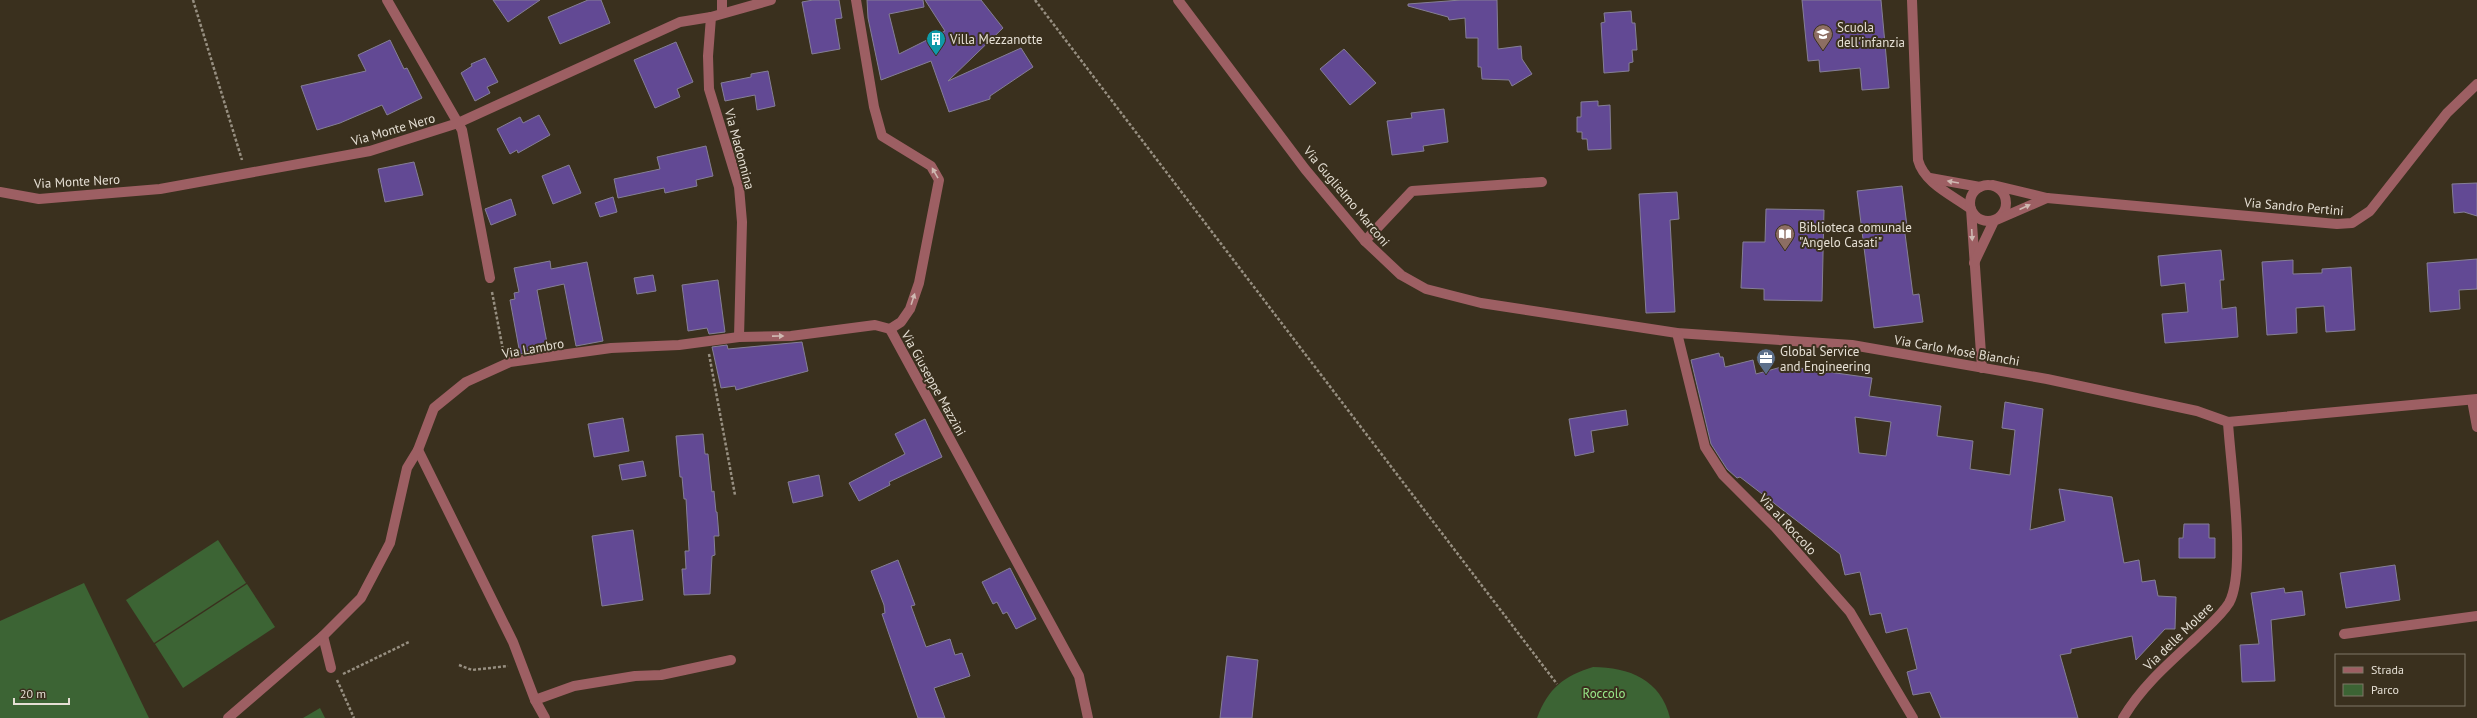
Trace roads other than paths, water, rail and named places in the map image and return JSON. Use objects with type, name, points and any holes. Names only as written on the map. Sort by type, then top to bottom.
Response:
[{"type":"street","points":[[387,0],[462,130],[490,278]]},
{"type":"street","points":[[722,0],[722,13]]},
{"type":"street","name":"Via Monte Nero","points":[[0,192],[38,199],[160,189],[370,151],[458,123],[680,22],[711,17],[771,0]]},
{"type":"street","name":"Via Giuseppe Mazzini","points":[[856,0],[874,107],[882,136],[931,166],[939,180],[919,283],[910,309],[901,322],[890,329],[1079,676],[1088,718]]},
{"type":"street","name":"Via Guglielmo Marconi","points":[[1178,0],[1305,169],[1365,241],[1401,275],[1426,289],[1482,303],[1677,333]]},
{"type":"street","points":[[1912,0],[1918,160],[1920,169],[1926,177],[1971,209],[1974,214],[1983,221],[1994,220],[2047,198]]},
{"type":"street","name":"Via Madonnina","points":[[711,17],[708,56],[709,89],[727,142],[739,187],[742,222],[739,338]]},
{"type":"street","name":"Via Sandro Pertini","points":[[1993,185],[2047,198],[2336,224],[2352,223],[2370,211],[2447,114],[2477,84]]},
{"type":"street","points":[[1926,177],[1980,187],[1993,185],[2003,192],[2007,202],[2004,214],[1994,220],[1973,263]]},
{"type":"street","points":[[1365,241],[1412,191],[1542,182]]},
{"type":"street","points":[[1980,187],[1971,198],[1971,209],[1973,263],[1982,368]]},
{"type":"street","name":"Via Lambro","points":[[228,718],[323,636],[361,598],[390,543],[407,468],[418,450],[434,408],[466,382],[505,364],[612,348],[706,342],[739,338],[791,336],[875,325],[890,329]]},
{"type":"street","name":"Via Carlo Mosè Bianchi","points":[[1677,333],[1852,345],[2047,379],[2197,411],[2228,422]]},
{"type":"street","name":"Via al Roccolo","points":[[1677,333],[1705,447],[1723,475],[1775,527],[1850,612],[1913,718]]},
{"type":"street","points":[[2228,422],[2474,400],[2477,427]]},
{"type":"street","name":"Via delle Molere","points":[[2123,718],[2148,683],[2210,625],[2230,602],[2236,570],[2236,507],[2228,422]]},
{"type":"street","points":[[418,450],[513,642],[535,700],[545,718]]},
{"type":"street","points":[[2344,634],[2477,616]]},
{"type":"street","points":[[323,636],[331,668]]},
{"type":"street","points":[[535,700],[574,686],[635,676],[661,675],[731,660]]},
{"type":"place","name":"Scuola dell'infanzia","points":[[1823,51]]},
{"type":"place","name":"Villa Mezzanotte","points":[[936,56]]},
{"type":"place","name":"Biblioteca comunale \"Angelo Casati\"","points":[[1785,251]]},
{"type":"place","name":"Global Service and Engineering","points":[[1766,375]]},
{"type":"park label","name":"Roccolo","points":[[1604,693]]}]
